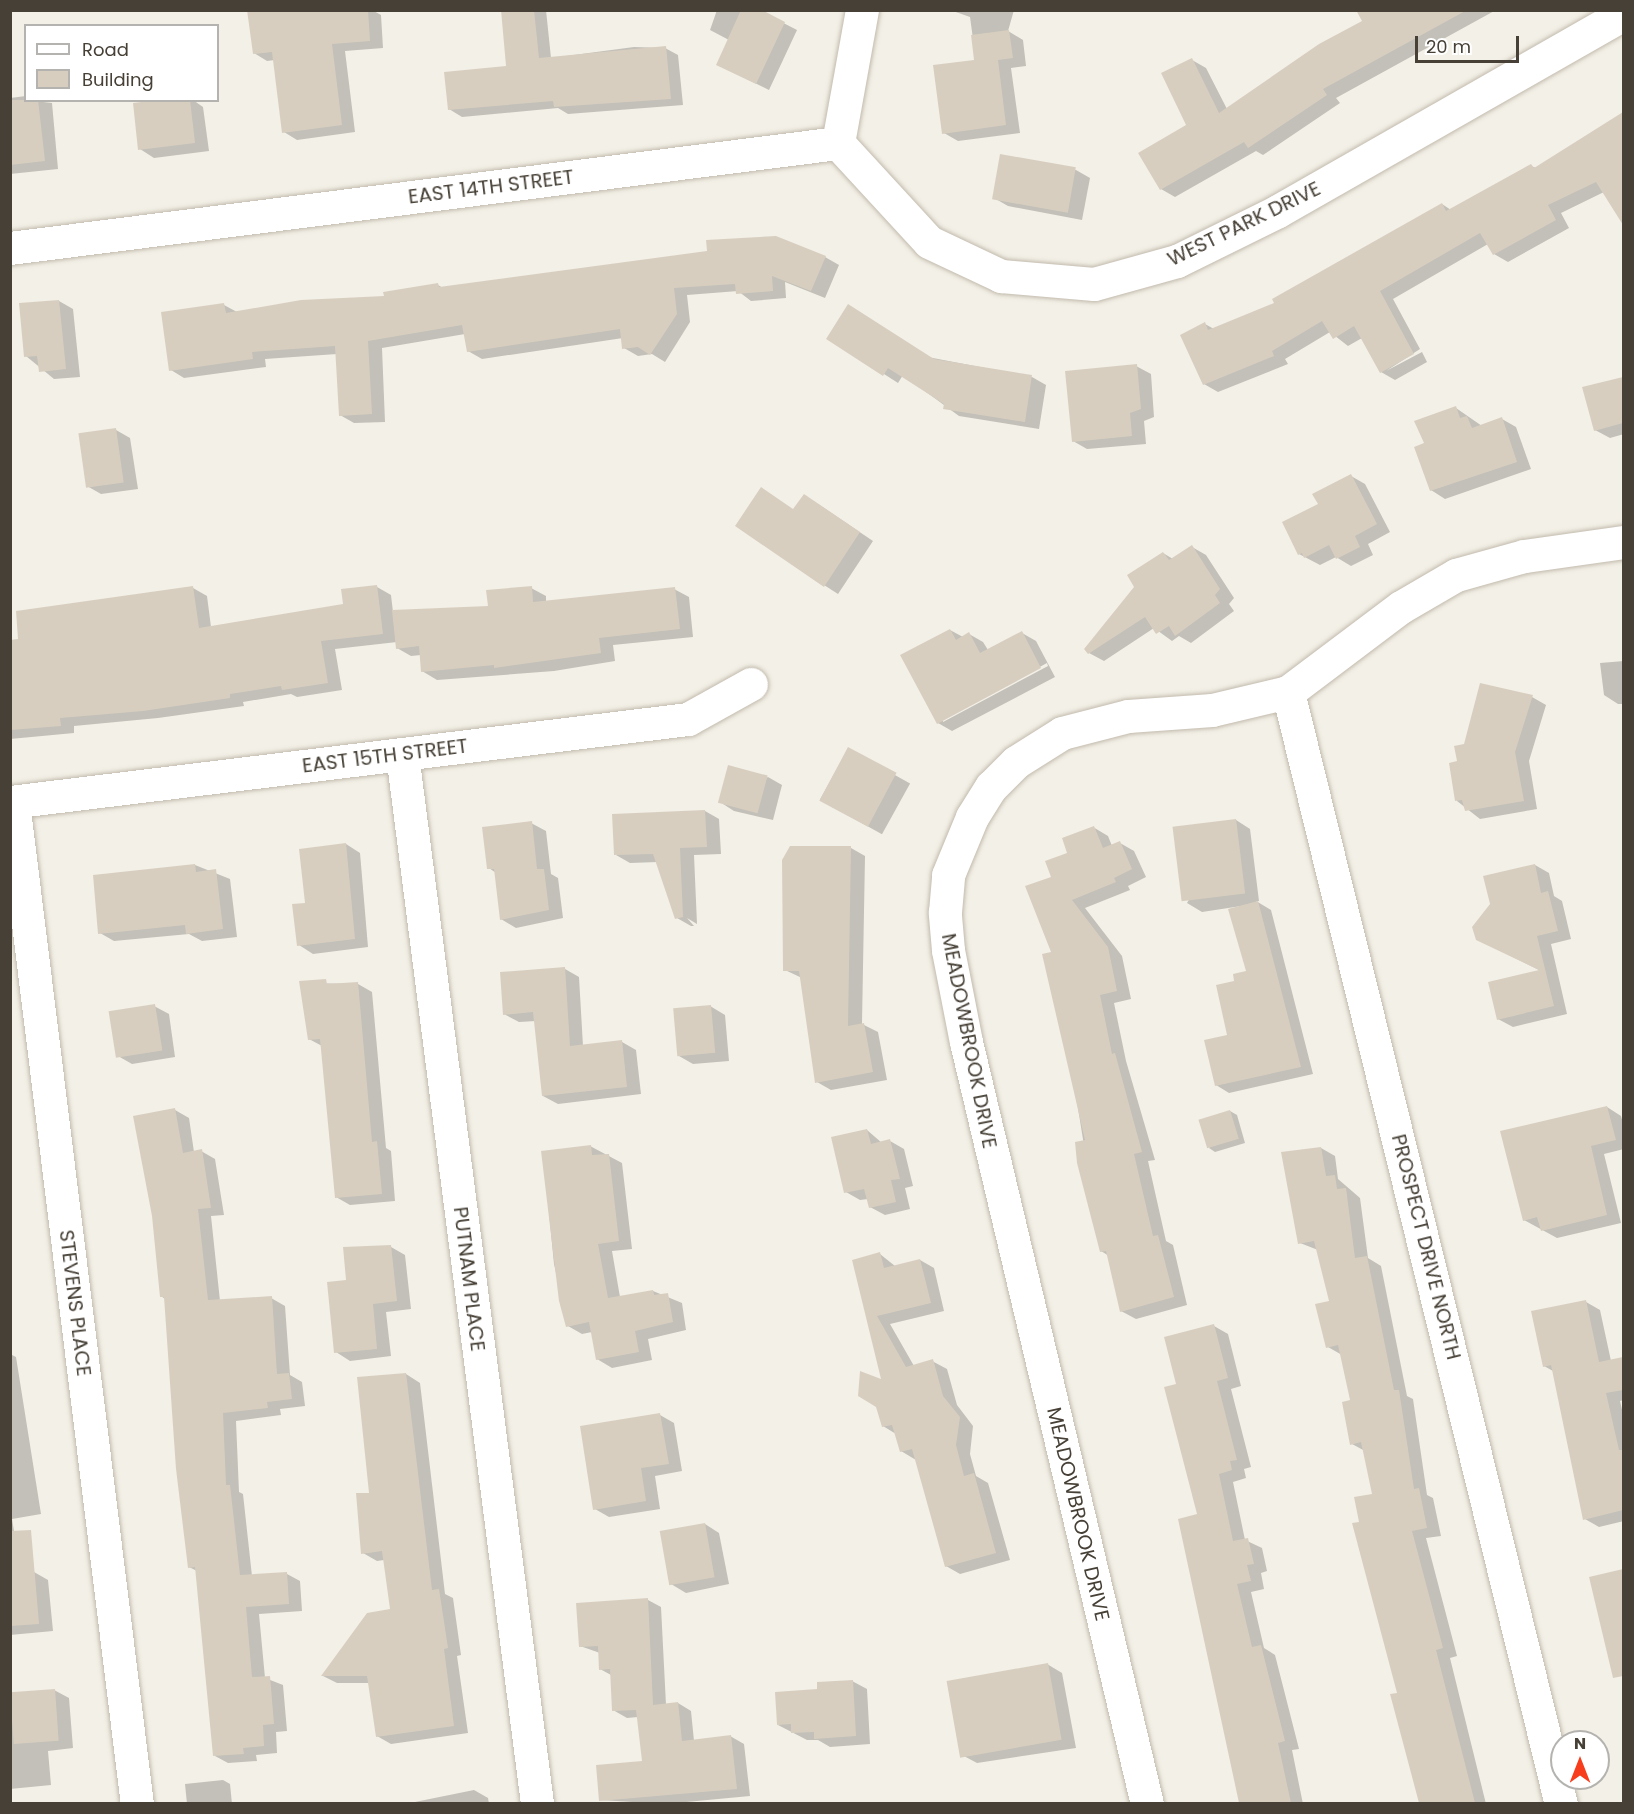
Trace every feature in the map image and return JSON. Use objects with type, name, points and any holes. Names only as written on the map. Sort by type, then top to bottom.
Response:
[{"type":"street","points":[[838,143],[862,10]]},
{"type":"street","name":"WEST PARK DRIVE","points":[[838,143],[929,242],[1001,276],[1094,284],[1177,261],[1278,211],[1623,14]]},
{"type":"street","name":"EAST 14TH STREET","points":[[10,248],[838,143]]},
{"type":"street","name":"MEADOWBROOK DRIVE","points":[[1147,1803],[966,1042],[948,950],[948,875],[972,817],[992,787],[1016,762],[1062,733],[1128,716],[1212,710],[1288,692],[1401,607],[1456,575],[1524,556],[1623,542]]},
{"type":"street","name":"EAST 15TH STREET","points":[[12,802],[688,719],[751,684]]},
{"type":"street","name":"PROSPECT DRIVE NORTH","points":[[1288,692],[1561,1803]]},
{"type":"street","name":"PUTNAM PLACE","points":[[402,754],[537,1803]]},
{"type":"street","name":"STEVENS PLACE","points":[[12,802],[137,1803]]},
{"type":"building","points":[[247,10],[368,10],[370,41],[332,44],[342,125],[282,133],[272,52],[253,54]]},
{"type":"building","points":[[501,10],[534,10],[539,58],[666,46],[671,99],[554,107],[553,101],[448,110],[444,72],[506,66]]},
{"type":"building","points":[[741,10],[762,10],[785,22],[756,84],[716,65]]},
{"type":"building","points":[[1356,10],[1467,10],[1323,89],[1327,95],[1248,148],[1244,142],[1160,190],[1138,153],[1186,125],[1161,73],[1192,58],[1219,113],[1319,44],[1362,21]]},
{"type":"building","points":[[1009,30],[1013,58],[998,60],[1006,125],[942,134],[933,65],[974,60],[971,35]]},
{"type":"building","points":[[10,100],[38,102],[45,161],[10,165]]},
{"type":"building","points":[[190,102],[195,143],[138,150],[133,103]]},
{"type":"building","points":[[1623,112],[1623,225],[1596,182],[1548,205],[1556,220],[1493,255],[1480,233],[1380,291],[1414,354],[1380,373],[1354,326],[1333,339],[1322,321],[1272,351],[1274,356],[1203,385],[1180,335],[1205,322],[1208,330],[1274,303],[1272,299],[1442,203],[1446,211],[1531,164],[1534,168]]},
{"type":"building","points":[[1000,154],[1076,167],[1068,213],[992,199]]},
{"type":"building","points":[[776,236],[826,256],[811,291],[772,276],[773,291],[736,294],[735,284],[674,288],[677,314],[650,355],[638,347],[622,349],[620,329],[467,352],[462,325],[368,341],[372,414],[339,416],[335,346],[252,352],[253,359],[169,371],[161,312],[224,303],[226,313],[301,300],[384,296],[383,292],[438,283],[439,287],[707,251],[706,240]]},
{"type":"building","points":[[59,300],[66,369],[39,372],[37,356],[24,357],[19,303]]},
{"type":"building","points":[[848,304],[934,359],[1032,375],[1025,422],[943,409],[944,404],[888,368],[883,376],[826,339]]},
{"type":"building","points":[[1137,364],[1141,409],[1130,413],[1132,436],[1072,442],[1065,371]]},
{"type":"building","points":[[1623,377],[1623,423],[1594,431],[1582,387]]},
{"type":"building","points":[[1456,406],[1460,418],[1467,416],[1472,428],[1502,417],[1517,462],[1430,491],[1414,447],[1424,443],[1414,421]]},
{"type":"building","points":[[116,428],[124,482],[86,488],[78,433]]},
{"type":"building","points":[[1351,474],[1377,524],[1355,536],[1360,547],[1336,559],[1329,545],[1304,558],[1302,553],[1298,555],[1282,522],[1318,504],[1312,494]]},
{"type":"building","points":[[761,487],[793,509],[804,494],[860,532],[824,587],[735,526]]},
{"type":"building","points":[[1192,545],[1220,589],[1215,595],[1220,603],[1175,636],[1169,626],[1156,634],[1145,617],[1088,654],[1084,649],[1134,587],[1127,575],[1163,552],[1169,560]]},
{"type":"building","points":[[377,585],[383,634],[321,641],[328,683],[282,690],[281,686],[230,694],[230,698],[143,711],[60,718],[61,726],[10,730],[10,640],[18,639],[16,611],[193,586],[199,628],[343,604],[341,589]]},
{"type":"building","points":[[532,586],[533,602],[675,587],[680,629],[599,638],[601,653],[494,668],[494,665],[421,672],[419,646],[396,649],[392,610],[488,606],[486,590]]},
{"type":"building","points":[[950,629],[956,640],[969,632],[980,653],[1022,631],[1041,668],[937,724],[900,655]]},
{"type":"building","points":[[1480,683],[1533,695],[1515,752],[1524,801],[1465,811],[1462,800],[1455,801],[1449,763],[1457,761],[1454,746],[1464,744]]},
{"type":"building","points":[[848,747],[897,773],[868,827],[819,801]]},
{"type":"building","points":[[728,765],[768,776],[758,813],[718,803]]},
{"type":"building","points":[[705,810],[707,847],[680,848],[683,917],[675,919],[653,854],[614,855],[612,814]]},
{"type":"building","points":[[1236,819],[1245,893],[1182,901],[1172,827]]},
{"type":"building","points":[[532,821],[537,869],[544,869],[549,910],[500,920],[494,869],[487,869],[482,827]]},
{"type":"building","points":[[1094,826],[1103,848],[1120,841],[1132,869],[1114,878],[1116,882],[1072,900],[1108,947],[1117,991],[1100,995],[1112,1054],[1115,1053],[1142,1152],[1134,1154],[1153,1236],[1158,1235],[1174,1297],[1120,1312],[1106,1251],[1100,1252],[1077,1163],[1075,1142],[1085,1140],[1042,954],[1051,952],[1025,886],[1051,877],[1045,861],[1067,853],[1062,838]]},
{"type":"building","points":[[346,843],[355,939],[297,946],[292,904],[305,903],[299,849]]},
{"type":"building","points":[[790,846],[851,846],[848,1026],[864,1023],[873,1072],[815,1083],[799,971],[783,971],[782,860]]},
{"type":"building","points":[[195,864],[196,872],[216,869],[223,929],[186,934],[185,925],[98,934],[93,875]]},
{"type":"building","points":[[1535,864],[1541,893],[1548,891],[1558,931],[1537,936],[1554,1006],[1497,1020],[1488,982],[1539,970],[1476,940],[1472,927],[1490,904],[1483,876]]},
{"type":"building","points":[[1258,901],[1301,1067],[1215,1086],[1204,1040],[1227,1035],[1216,985],[1234,981],[1233,974],[1246,971],[1228,909]]},
{"type":"building","points":[[565,967],[570,1046],[622,1040],[627,1087],[542,1096],[533,1012],[503,1015],[500,972]]},
{"type":"building","points":[[326,979],[327,984],[358,982],[372,1142],[377,1141],[382,1194],[335,1198],[320,1039],[308,1040],[299,981]]},
{"type":"building","points":[[155,1004],[162,1050],[116,1058],[109,1011]]},
{"type":"building","points":[[711,1005],[715,1053],[677,1056],[673,1008]]},
{"type":"building","points":[[1607,1106],[1616,1140],[1591,1146],[1607,1215],[1541,1231],[1537,1217],[1523,1221],[1500,1131]]},
{"type":"building","points":[[175,1108],[183,1153],[202,1149],[211,1208],[198,1209],[208,1300],[272,1296],[277,1374],[289,1373],[292,1399],[267,1402],[268,1408],[223,1413],[226,1485],[230,1485],[240,1575],[287,1572],[289,1604],[246,1607],[252,1677],[270,1676],[274,1724],[263,1725],[264,1746],[243,1748],[244,1754],[213,1756],[195,1567],[188,1568],[176,1469],[164,1297],[160,1297],[152,1216],[133,1116]]},
{"type":"building","points":[[1230,1110],[1239,1139],[1207,1148],[1198,1120]]},
{"type":"building","points":[[867,1129],[871,1144],[890,1139],[900,1179],[891,1180],[896,1202],[869,1208],[864,1189],[844,1193],[831,1137]]},
{"type":"building","points":[[591,1145],[592,1155],[609,1154],[619,1241],[598,1244],[608,1298],[653,1290],[654,1295],[668,1293],[673,1322],[635,1331],[639,1352],[596,1360],[589,1322],[566,1327],[559,1301],[541,1151]]},
{"type":"building","points":[[1321,1147],[1326,1176],[1335,1175],[1337,1189],[1346,1188],[1355,1258],[1367,1256],[1394,1390],[1399,1390],[1414,1489],[1419,1488],[1427,1528],[1412,1531],[1443,1648],[1436,1650],[1475,1803],[1419,1803],[1390,1694],[1397,1693],[1352,1523],[1359,1522],[1354,1497],[1372,1494],[1361,1442],[1350,1445],[1342,1402],[1350,1400],[1338,1345],[1326,1348],[1315,1304],[1329,1301],[1314,1241],[1298,1244],[1281,1152]]},
{"type":"building","points":[[391,1245],[397,1301],[373,1304],[377,1349],[334,1353],[327,1282],[346,1280],[343,1247]]},
{"type":"building","points":[[880,1252],[884,1268],[920,1259],[931,1303],[877,1316],[906,1367],[933,1359],[943,1396],[960,1417],[956,1445],[964,1476],[974,1473],[996,1553],[945,1567],[912,1449],[900,1452],[892,1425],[882,1427],[876,1407],[858,1396],[860,1371],[881,1379],[852,1260]]},
{"type":"building","points":[[1586,1300],[1599,1362],[1623,1357],[1623,1390],[1606,1393],[1619,1450],[1623,1450],[1623,1510],[1583,1520],[1551,1365],[1543,1367],[1531,1311]]},
{"type":"building","points":[[1214,1324],[1228,1378],[1217,1381],[1237,1460],[1230,1461],[1232,1470],[1219,1474],[1233,1541],[1248,1538],[1254,1564],[1247,1565],[1251,1581],[1237,1584],[1252,1647],[1261,1645],[1285,1741],[1278,1743],[1291,1803],[1239,1803],[1178,1519],[1197,1514],[1164,1387],[1176,1384],[1164,1337]]},
{"type":"building","points":[[406,1373],[432,1590],[439,1589],[448,1648],[444,1649],[454,1726],[376,1737],[367,1676],[321,1676],[367,1613],[390,1609],[382,1551],[361,1554],[356,1493],[369,1493],[357,1377]]},
{"type":"building","points":[[660,1413],[669,1464],[641,1468],[646,1501],[593,1510],[580,1426]]},
{"type":"building","points":[[705,1523],[715,1577],[669,1585],[660,1531]]},
{"type":"building","points":[[31,1530],[39,1624],[10,1626],[10,1531]]},
{"type":"building","points":[[1623,1569],[1623,1676],[1613,1678],[1589,1577]]},
{"type":"building","points":[[648,1598],[653,1705],[678,1702],[682,1741],[731,1735],[737,1789],[599,1801],[596,1765],[642,1761],[636,1710],[612,1711],[610,1669],[599,1670],[598,1646],[579,1647],[576,1603]]},
{"type":"building","points":[[1048,1663],[1062,1740],[960,1758],[947,1681]]},
{"type":"building","points":[[853,1680],[856,1736],[814,1739],[814,1732],[791,1733],[791,1724],[777,1725],[775,1692],[817,1689],[817,1682]]},
{"type":"building","points":[[55,1689],[59,1741],[14,1744],[10,1692]]}]
